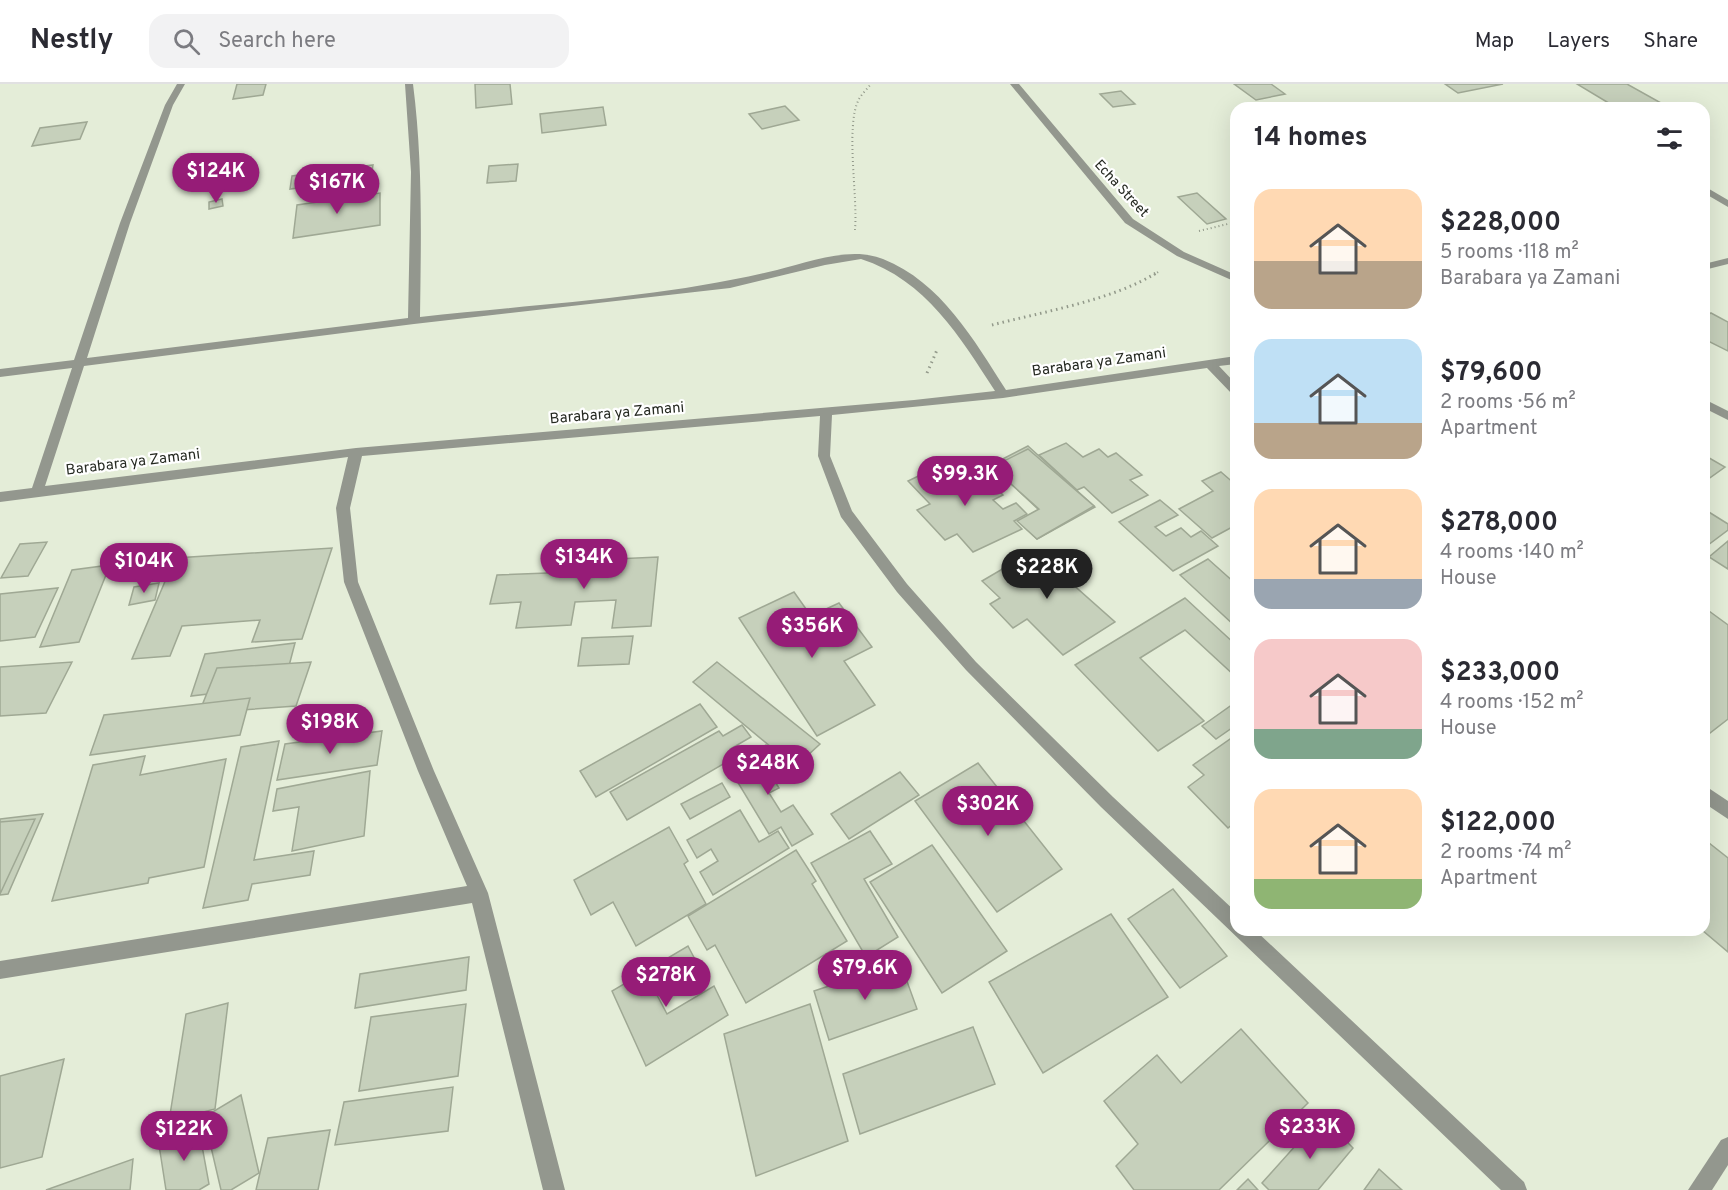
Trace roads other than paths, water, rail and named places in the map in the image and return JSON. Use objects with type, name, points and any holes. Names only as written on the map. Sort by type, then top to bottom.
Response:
[{"type":"street","points":[[37,492],[129,212],[169,105],[181,84]]},
{"type":"street","points":[[409,84],[416,206],[414,321]]},
{"type":"street","name":"Echa Street","points":[[1014,84],[1109,200],[1129,221],[1152,239],[1185,258],[1230,277]]},
{"type":"street","points":[[1710,193],[1728,204]]},
{"type":"street","points":[[0,373],[414,321],[730,285],[848,257],[862,256],[881,262],[908,277],[939,303],[963,332],[1003,394]]},
{"type":"street","points":[[1710,266],[1728,261]]},
{"type":"street","name":"Barabara ya Zamani","points":[[0,497],[356,452],[914,404],[1003,394],[1230,361]]},
{"type":"street","points":[[1210,364],[1230,386]]},
{"type":"street","points":[[1710,406],[1728,416]]},
{"type":"street","points":[[826,413],[825,456],[846,513],[902,588],[971,666],[1107,802],[1230,918]]},
{"type":"street","points":[[356,452],[343,508],[351,582],[426,771],[479,893],[554,1190]]},
{"type":"street","points":[[1710,798],[1728,811]]},
{"type":"street","points":[[0,970],[479,893]]},
{"type":"street","points":[[1248,936],[1516,1190]]},
{"type":"street","points":[[1699,1190],[1728,1147]]}]
